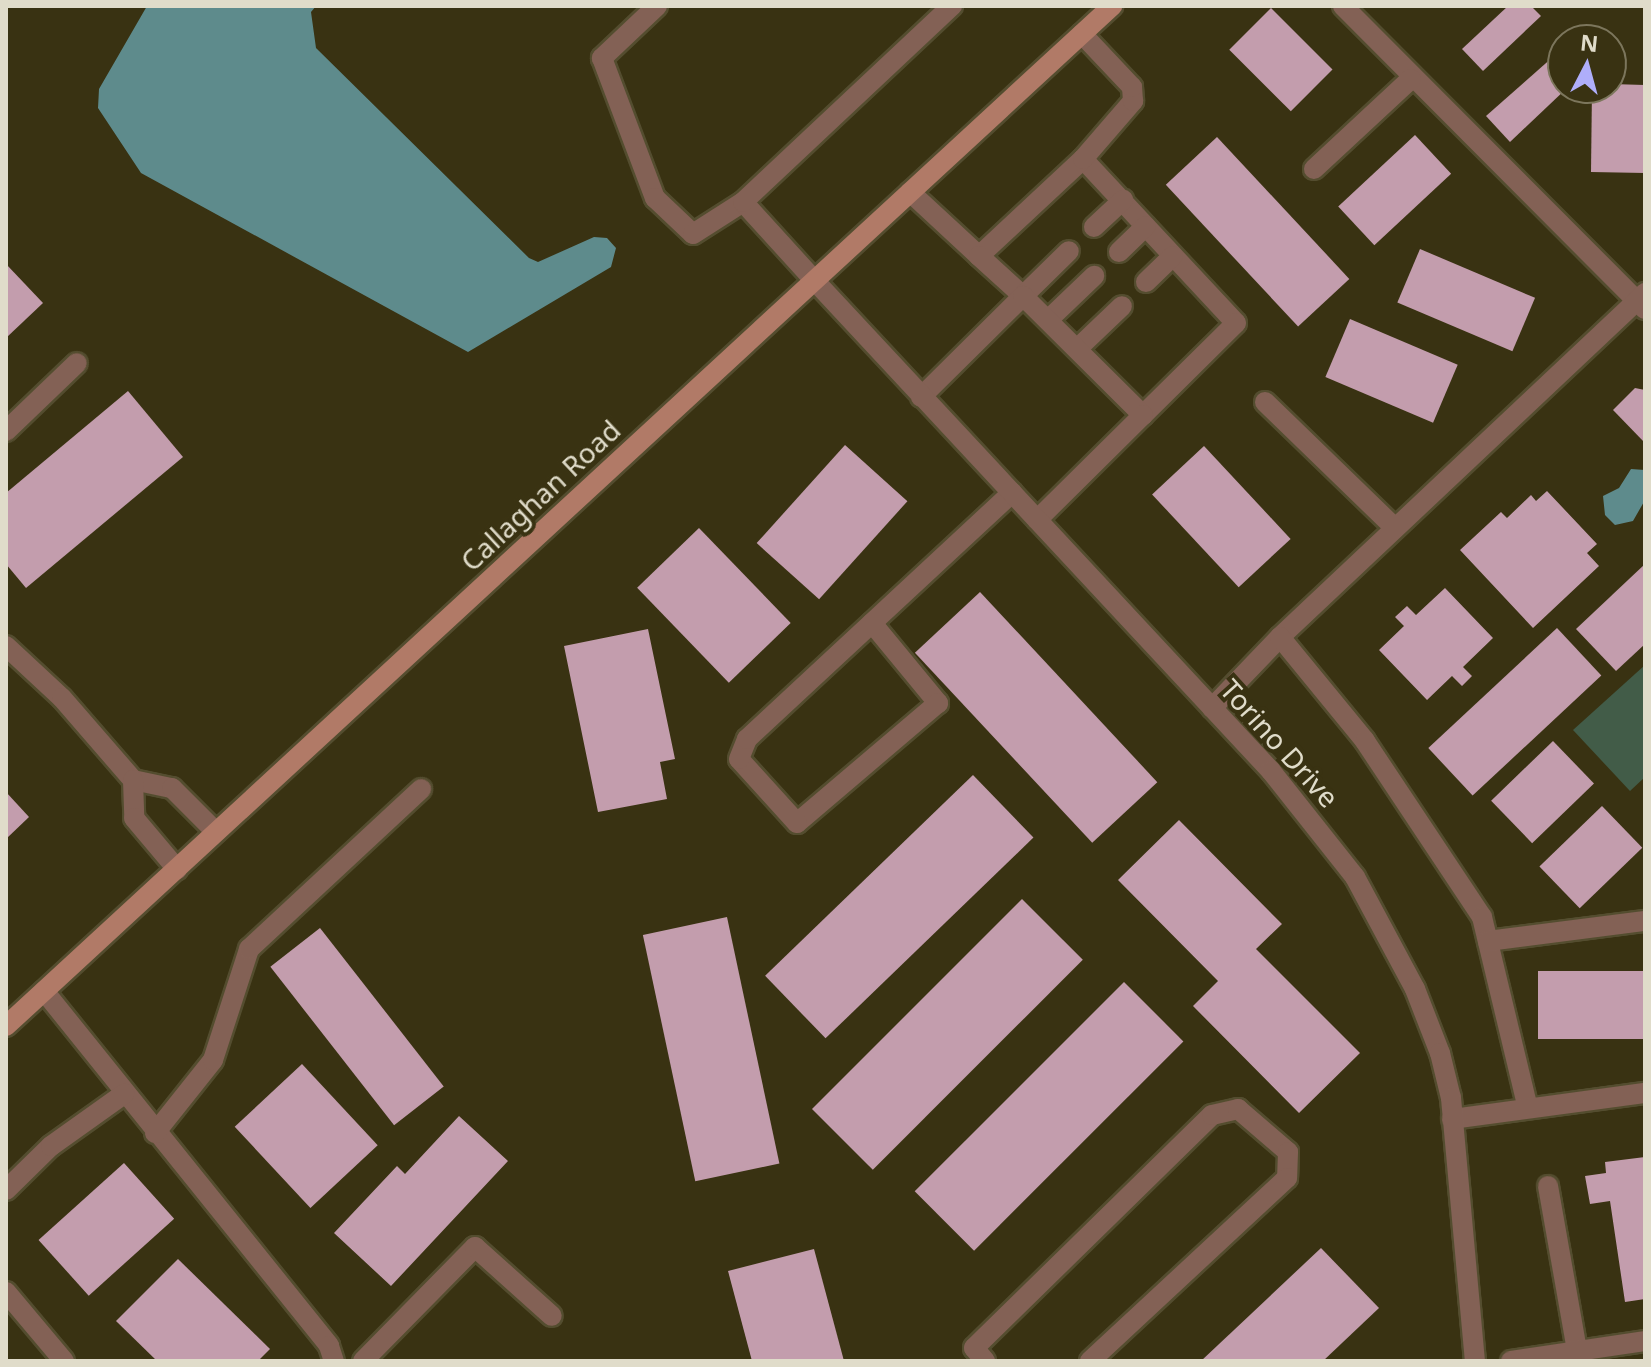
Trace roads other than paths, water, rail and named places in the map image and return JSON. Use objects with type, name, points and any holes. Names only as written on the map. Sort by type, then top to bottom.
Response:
[{"type":"main road","name":"Callaghan Road","points":[[6,1026],[1112,6]]},
{"type":"street","points":[[657,6],[602,58],[655,198],[693,234],[743,202],[952,6]]},
{"type":"street","points":[[1212,708],[1280,637],[1395,528],[1643,301],[1411,79],[1343,6]]},
{"type":"street","points":[[979,256],[1083,159],[1133,101],[1132,87],[1082,34]]},
{"type":"street","points":[[1314,169],[1411,79]]},
{"type":"street","points":[[1037,520],[1236,323],[1083,159]]},
{"type":"street","points":[[910,192],[1023,296],[1143,415]]},
{"type":"street","points":[[1094,227],[1123,200]]},
{"type":"street","name":"Torino Drive","points":[[743,202],[1212,708],[1355,877],[1415,989],[1440,1053],[1452,1119],[1475,1361]]},
{"type":"street","points":[[1119,252],[1146,226]]},
{"type":"street","points":[[921,397],[1069,251]]},
{"type":"street","points":[[1146,282],[1173,256]]},
{"type":"street","points":[[1048,320],[1094,276]]},
{"type":"street","points":[[1077,349],[1122,306]]},
{"type":"street","points":[[6,431],[77,363]]},
{"type":"street","points":[[1265,402],[1395,528]]},
{"type":"street","points":[[872,623],[938,703],[797,823],[739,759],[747,739],[1012,493]]},
{"type":"street","points":[[1280,637],[1365,741],[1482,917],[1528,1108]]},
{"type":"street","points":[[6,646],[62,698],[133,780],[172,788],[216,832]]},
{"type":"street","points":[[133,780],[134,818],[177,869]]},
{"type":"street","points":[[155,1133],[213,1060],[249,949],[421,789]]},
{"type":"street","points":[[1488,941],[1645,921]]},
{"type":"street","points":[[44,991],[329,1346],[334,1361]]},
{"type":"street","points":[[1452,1119],[1645,1093]]},
{"type":"street","points":[[6,1190],[51,1146],[124,1094]]},
{"type":"street","points":[[985,1361],[974,1348],[1212,1115],[1238,1109],[1288,1152],[1287,1178],[1090,1361]]},
{"type":"street","points":[[1548,1186],[1577,1351]]},
{"type":"street","points":[[363,1361],[475,1247],[552,1316]]},
{"type":"street","points":[[6,1292],[64,1361]]},
{"type":"street","points":[[1511,1361],[1645,1341]]},
{"type":"water","points":[[147,6],[316,6],[311,12],[316,48],[529,258],[538,262],[594,237],[607,238],[616,248],[611,267],[468,352],[141,173],[98,108],[99,89]]},
{"type":"water","points":[[1631,469],[1645,470],[1645,500],[1633,521],[1615,525],[1605,515],[1603,496],[1619,488]]}]
